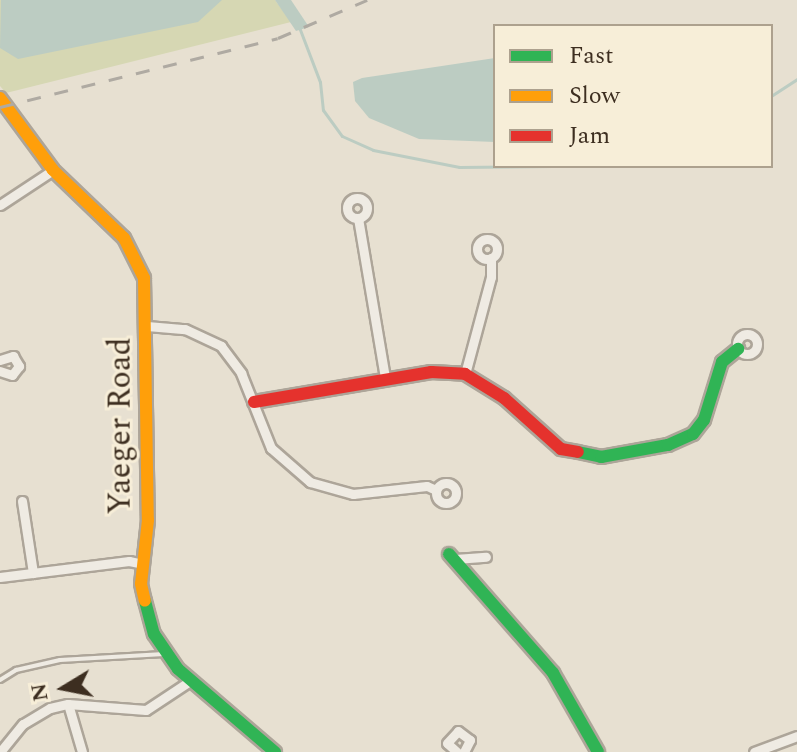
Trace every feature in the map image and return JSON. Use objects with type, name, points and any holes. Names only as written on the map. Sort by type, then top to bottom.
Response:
[{"type":"street","name":"Yaeger Road","points":[[0,98],[53,170],[135,254],[144,278],[147,326],[145,605],[165,654],[190,681],[275,752]]},
{"type":"street","points":[[0,205],[53,170]]},
{"type":"street","points":[[358,218],[385,378]]},
{"type":"street","points":[[465,374],[491,277],[491,258]]},
{"type":"street","points":[[147,326],[185,329],[221,346],[254,402],[271,448],[310,482],[353,494],[427,486],[436,490]]},
{"type":"street","points":[[254,402],[385,378],[431,372],[465,374],[504,398],[561,449],[601,457],[668,445],[693,434],[704,420],[722,362],[738,349]]},
{"type":"street","points":[[0,360],[10,355],[19,363],[15,374],[1,373]]},
{"type":"street","points":[[22,501],[33,573]]},
{"type":"street","points":[[452,556],[486,557]]},
{"type":"street","points":[[452,556],[553,673],[598,752]]},
{"type":"street","points":[[0,577],[129,561],[143,564]]},
{"type":"street","points":[[0,752],[31,718],[68,704],[146,710],[190,681]]},
{"type":"street","points":[[68,704],[82,752]]},
{"type":"street","points":[[457,752],[447,743],[458,731],[470,740],[464,752]]},
{"type":"street","points":[[754,752],[797,736]]},
{"type":"lane","points":[[0,680],[16,670],[60,660],[137,659],[165,654]]},
{"type":"green space","points":[[0,0],[275,0],[291,22],[6,93],[0,86]]},
{"type":"shaded area","points":[[1,0],[222,0],[198,22],[18,59],[0,48]]},
{"type":"shaded area","points":[[275,0],[291,0],[309,27],[296,31]]},
{"type":"shaded area","points":[[493,58],[493,142],[419,139],[369,118],[355,101],[353,82],[362,78]]},
{"type":"waterway","points":[[299,27],[320,82],[323,110],[342,136],[373,150],[459,167],[493,167]]},
{"type":"waterway","points":[[773,95],[797,79]]},
{"type":"railway","points":[[0,107],[278,38],[367,0]]},
{"type":"traffic: fast","points":[[578,452],[601,457],[668,445],[693,434],[704,420],[722,362],[738,349]]},
{"type":"traffic: fast","points":[[449,554],[553,673],[598,752]]},
{"type":"traffic: fast","points":[[145,601],[154,634],[178,669],[275,752]]},
{"type":"traffic: slow","points":[[0,98],[53,170],[124,238],[144,278],[148,520],[141,584],[145,601]]},
{"type":"traffic: jam","points":[[254,402],[431,372],[465,374],[504,398],[561,449],[578,452]]}]
